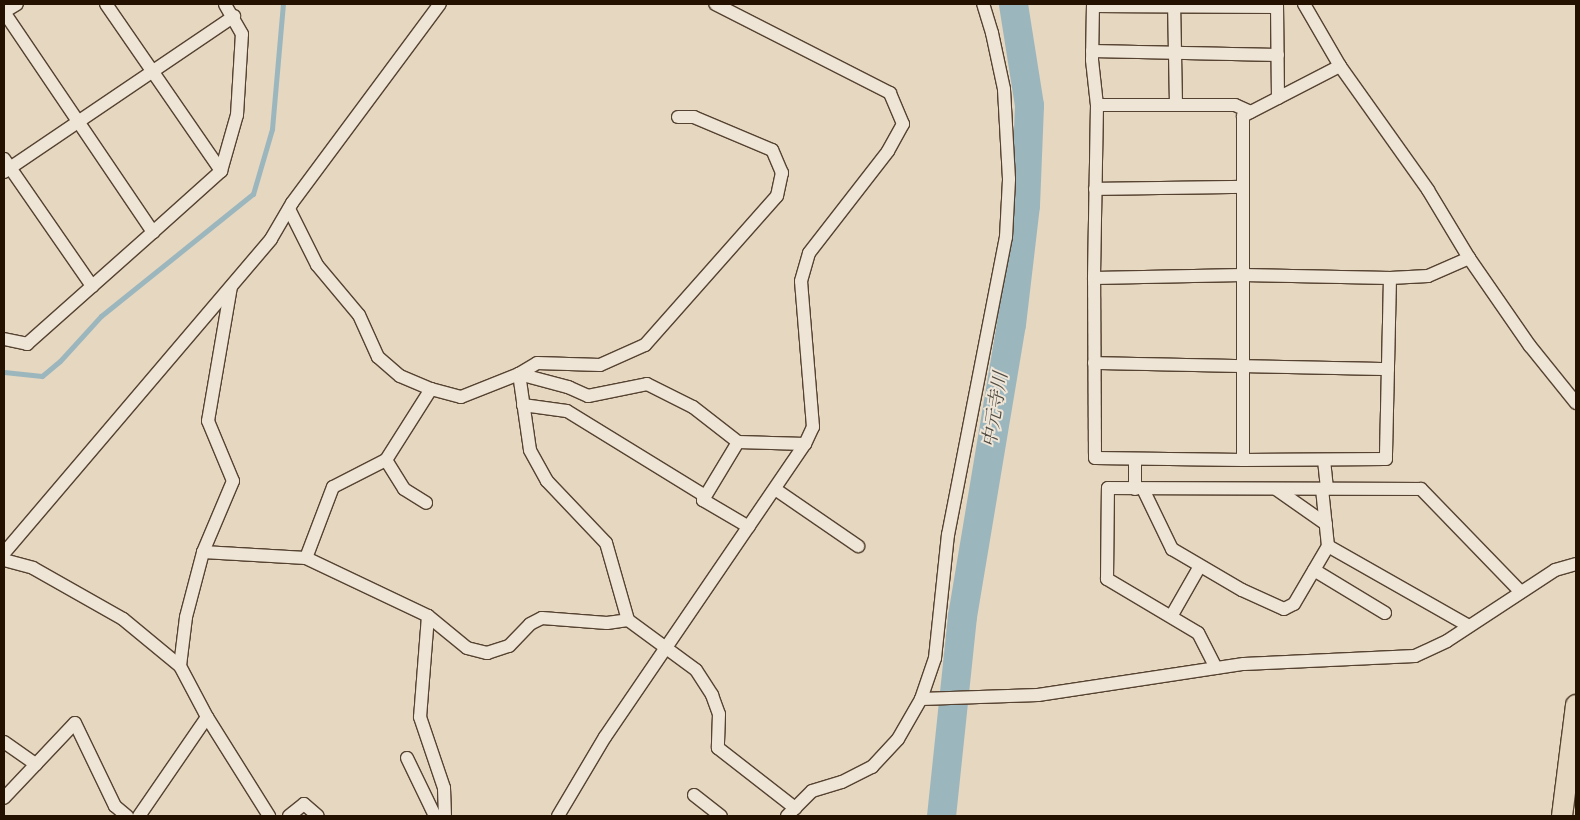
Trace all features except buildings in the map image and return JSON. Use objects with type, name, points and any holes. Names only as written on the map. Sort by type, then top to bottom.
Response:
[{"type":"main road","points":[[1562,816],[1576,705]]},
{"type":"street","points":[[17,4],[4,12],[153,232]]},
{"type":"street","points":[[106,4],[221,171]]},
{"type":"street","points":[[4,339],[27,344],[221,171],[238,115],[242,34],[234,16],[225,4]]},
{"type":"street","points":[[4,552],[271,240],[289,209],[440,4]]},
{"type":"street","points":[[558,816],[605,737],[805,444],[813,427],[801,281],[809,253],[888,151],[903,124],[890,93],[714,4]]},
{"type":"street","points":[[519,374],[530,450],[547,481],[606,543],[628,620],[696,670],[712,694],[719,714],[718,748],[791,812],[812,791],[842,782],[872,767],[898,739],[921,699],[935,658],[948,535],[1006,237],[1010,179],[1004,89],[992,33],[982,4]]},
{"type":"street","points":[[1304,4],[1340,66],[1428,190],[1469,258],[1530,346],[1576,403]]},
{"type":"street","points":[[1278,98],[1277,6],[1093,5],[1092,51],[1097,105],[1094,278],[1095,458],[1386,459],[1390,278]]},
{"type":"street","points":[[1174,5],[1176,105]]},
{"type":"street","points":[[92,286],[6,166],[78,122],[234,16]]},
{"type":"street","points":[[1092,51],[1278,55]]},
{"type":"street","points":[[1243,460],[1243,116],[1340,66]]},
{"type":"street","points":[[1097,105],[1235,105],[1251,112]]},
{"type":"street","points":[[289,209],[316,265],[359,315],[378,357],[400,376],[431,389],[461,397],[519,374],[537,363],[600,364],[645,345],[777,196],[782,173],[772,150],[694,118],[678,117]]},
{"type":"street","points":[[1095,189],[1243,187]]},
{"type":"street","points":[[1094,278],[1243,275],[1390,278],[1428,276],[1469,258]]},
{"type":"street","points":[[180,666],[186,617],[203,552],[233,481],[208,421],[232,285]]},
{"type":"street","points":[[1094,363],[1388,368]]},
{"type":"street","points":[[519,374],[568,387],[588,396],[648,384],[693,407],[738,442],[805,444]]},
{"type":"street","points":[[306,558],[333,487],[386,460],[431,389]]},
{"type":"street","points":[[523,405],[575,415],[706,496]]},
{"type":"street","points":[[738,442],[703,500],[749,527]]},
{"type":"street","points":[[1135,459],[1139,489],[1172,549],[1200,566],[1284,608],[1294,604],[1328,546],[1324,460]]},
{"type":"street","points":[[386,460],[404,489],[426,503]]},
{"type":"street","points":[[1216,668],[1198,633],[1172,615],[1106,579],[1108,488],[1421,489],[1520,591]]},
{"type":"street","points":[[775,489],[858,546]]},
{"type":"street","points":[[1276,489],[1326,524]]},
{"type":"street","points":[[1328,546],[1469,626]]},
{"type":"street","points":[[203,552],[306,558],[428,616],[467,648],[487,653],[509,646],[530,624],[542,618],[607,623],[628,620]]},
{"type":"street","points":[[4,560],[33,568],[123,619],[180,666],[207,717],[269,816]]},
{"type":"street","points":[[921,699],[1038,695],[1244,664],[1415,656],[1447,641],[1520,591],[1555,570],[1576,564]]},
{"type":"street","points":[[1172,615],[1200,566]]},
{"type":"street","points":[[1314,570],[1385,613]]},
{"type":"street","points":[[428,616],[420,717],[444,788],[445,816]]},
{"type":"street","points":[[139,816],[207,717]]},
{"type":"street","points":[[4,798],[75,722],[115,806],[127,816]]},
{"type":"street","points":[[4,742],[36,764]]},
{"type":"street","points":[[407,758],[435,816]]},
{"type":"street","points":[[694,795],[721,816]]},
{"type":"street","points":[[290,816],[304,804],[318,816]]},
{"type":"waterway","points":[[4,372],[42,376],[60,361],[101,316],[253,194],[272,129],[283,4]]},
{"type":"waterway","name":"中元寺川","points":[[941,816],[962,616],[1011,324],[1025,205],[1029,105],[1013,4]]}]
